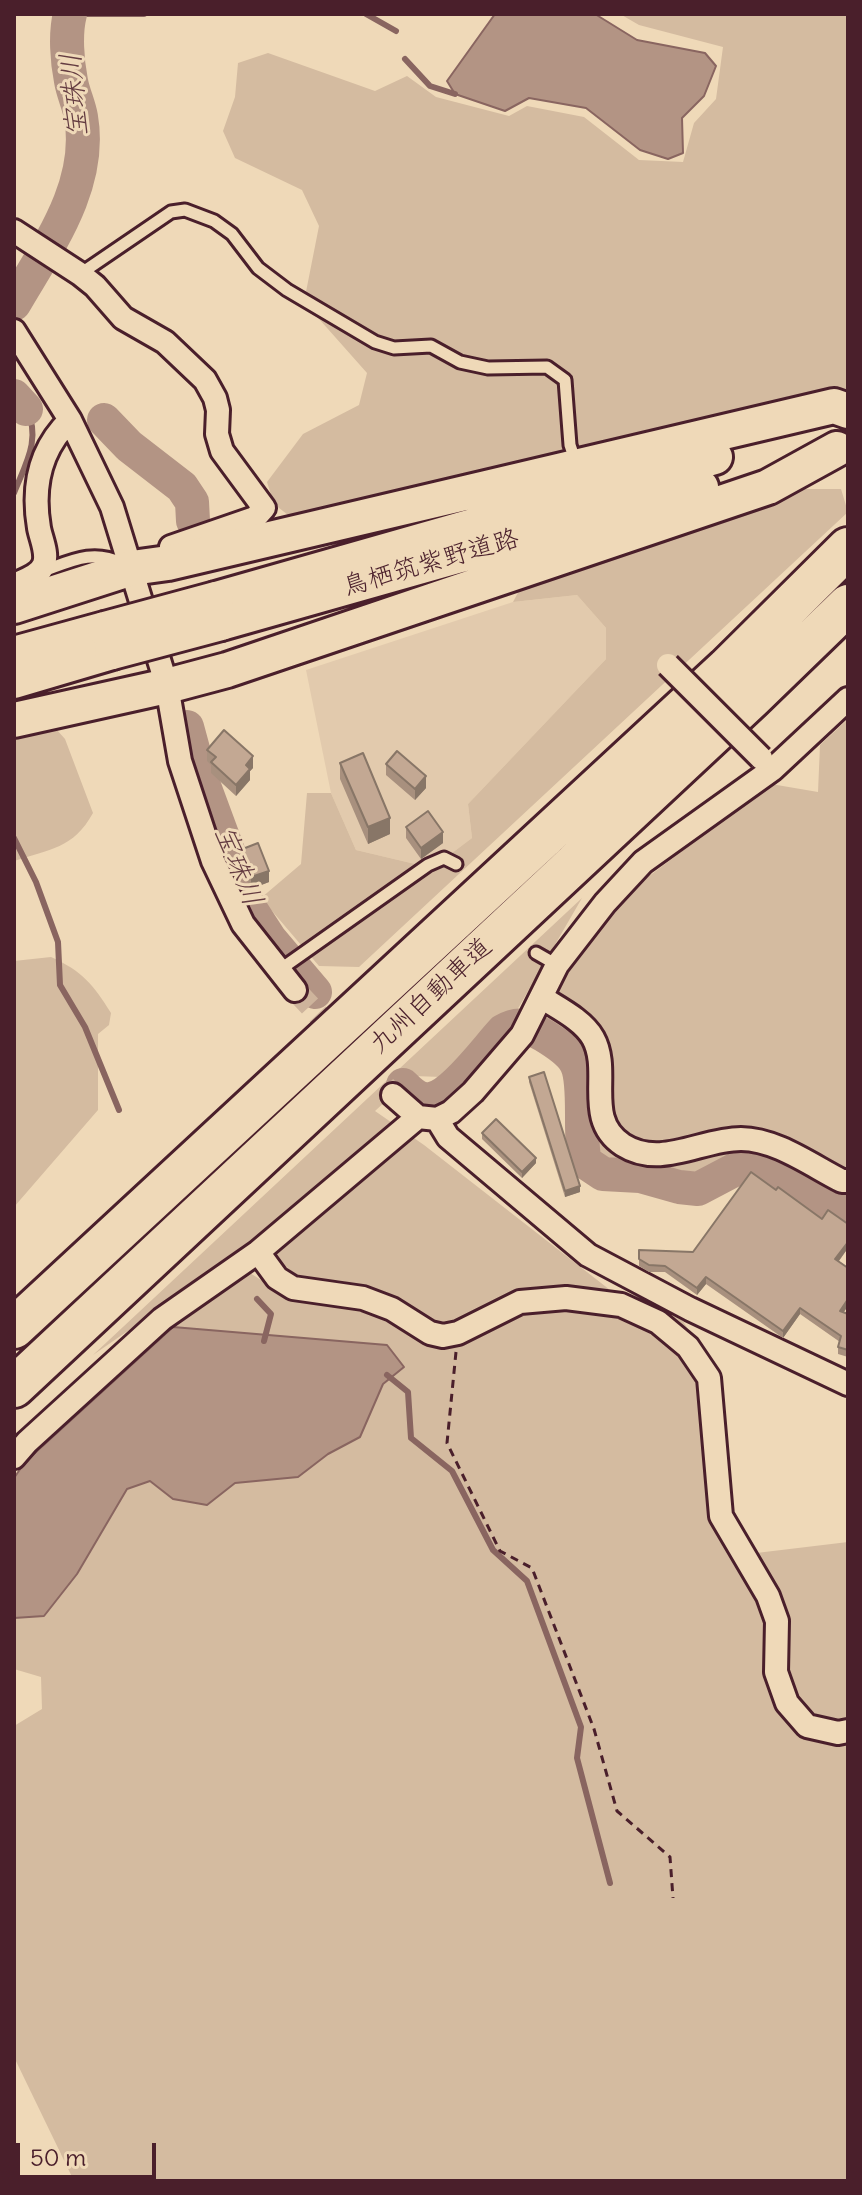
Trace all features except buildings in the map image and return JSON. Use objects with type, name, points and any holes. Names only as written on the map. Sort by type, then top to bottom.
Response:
[{"type":"highway","name":"九州自動車道","points":[[14,1328],[727,668],[848,548]]},
{"type":"highway","name":"九州自動車道","points":[[14,1387],[741,709],[848,605]]},
{"type":"main road","points":[[14,606],[132,568],[168,563],[834,406],[848,411]]},
{"type":"main road","points":[[14,720],[227,670],[768,487],[844,439]]},
{"type":"main road","name":"鳥栖筑紫野道路","points":[[14,654],[109,640],[218,611],[611,486],[844,439]]},
{"type":"main road","name":"鳥栖筑紫野道路","points":[[14,681],[109,640]]},
{"type":"street","points":[[14,231],[80,274],[123,318],[165,342],[205,380],[218,410],[217,434],[222,451],[264,508],[255,518],[149,554],[132,568]]},
{"type":"street","points":[[14,331],[70,420],[112,507],[167,686],[180,761],[213,861],[243,924],[295,990]]},
{"type":"street","points":[[14,585],[39,573],[45,563],[35,495],[43,460],[52,442],[70,420]]},
{"type":"street","points":[[668,665],[767,764]]},
{"type":"street","points":[[14,1457],[162,1319],[258,1252],[428,1118],[451,1112],[473,1092],[532,1016],[557,965],[605,903],[643,862],[848,699]]},
{"type":"street","points":[[532,1016],[587,1028],[595,1041],[599,1058],[600,1109],[604,1126],[620,1143],[637,1152],[656,1156],[741,1139],[770,1145],[842,1181],[848,1181]]},
{"type":"street","points":[[393,1095],[428,1118],[588,1255],[690,1309],[848,1384]]},
{"type":"street","points":[[258,1252],[277,1278],[293,1288],[363,1298],[392,1309],[430,1333],[443,1336],[458,1333],[520,1302],[566,1298],[621,1305],[658,1322],[688,1347],[709,1378],[721,1516],[768,1596],[777,1621],[776,1672],[787,1703],[807,1726],[838,1733],[848,1731]]},
{"type":"lane","points":[[80,274],[171,212],[185,210],[214,221],[232,234],[258,268],[287,290],[375,342],[394,348],[431,346],[460,362],[488,368],[547,367],[565,380],[570,445],[577,466]]},
{"type":"lane","points":[[39,573],[87,555],[106,556],[132,568]]},
{"type":"lane","points":[[280,969],[428,865],[444,858],[456,864]]},
{"type":"lane","points":[[536,953],[557,965]]},
{"type":"path","points":[[458,1333],[447,1443],[500,1551],[532,1568],[594,1729],[617,1811],[670,1857],[673,1898]]},
{"type":"shaded area","points":[[495,14],[595,14],[637,40],[705,53],[716,66],[704,96],[682,118],[683,153],[668,159],[640,150],[586,108],[529,98],[505,111],[455,94],[447,81]]},
{"type":"shaded area","points":[[620,14],[848,14],[848,394],[297,522],[274,504],[267,482],[303,434],[359,405],[367,373],[304,302],[319,226],[302,190],[235,158],[223,131],[235,97],[238,63],[268,53],[375,91],[407,76],[436,97],[509,116],[527,106],[584,117],[639,160],[683,162],[694,123],[716,99],[723,47],[639,25]]},
{"type":"shaded area","points":[[800,489],[841,489],[848,512],[359,967],[319,966],[261,898],[301,864],[307,793],[331,793],[356,850],[432,868],[472,838],[468,804],[606,659],[606,628],[577,595],[513,602],[522,585]]},
{"type":"shaded area","points":[[577,595],[606,628],[606,659],[468,804],[472,838],[432,868],[356,850],[331,793],[306,670],[513,602]]},
{"type":"shaded area","points":[[14,714],[48,720],[65,739],[93,813],[69,841],[14,861]]},
{"type":"shaded area","points":[[848,719],[848,1196],[822,1192],[764,1161],[735,1164],[690,1179],[642,1163],[612,1164],[590,1145],[585,1061],[545,1026],[564,978],[628,892],[771,784],[818,792],[820,745]]},
{"type":"shaded area","points":[[582,898],[516,1012],[442,1077],[413,1076],[375,1111],[424,1145],[619,1297],[681,1318],[718,1377],[722,1503],[748,1554],[848,1542],[848,2181],[74,2181],[14,2057],[14,1726],[42,1709],[41,1677],[14,1669],[14,1618],[44,1615],[77,1574],[127,1489],[150,1481],[173,1499],[207,1505],[235,1482],[298,1477],[328,1454],[360,1437],[383,1384],[386,1345],[173,1327],[250,1273],[288,1297],[418,1312],[343,1281],[297,1277],[259,1240],[93,1355]]},
{"type":"shaded area","points":[[51,957],[86,979],[111,1013],[109,1025],[98,1034],[98,1110],[14,1207],[14,961]]},
{"type":"shaded area","points":[[173,1327],[387,1345],[404,1367],[383,1384],[360,1437],[328,1454],[298,1477],[235,1483],[207,1505],[173,1499],[150,1481],[127,1489],[77,1574],[44,1616],[14,1618],[14,1478],[25,1462]]},
{"type":"waterway","name":"宝珠川","points":[[14,304],[53,238],[74,191],[80,167],[83,143],[81,117],[68,56],[70,14]]},
{"type":"waterway","points":[[83,14],[144,14]]},
{"type":"waterway","points":[[366,14],[396,31]]},
{"type":"waterway","points":[[405,59],[430,86],[455,94]]},
{"type":"waterway","name":"宝珠川","points":[[14,396],[26,409]]},
{"type":"waterway","points":[[14,493],[32,441],[31,420],[26,409]]},
{"type":"waterway","name":"宝珠川","points":[[104,420],[129,446],[182,487],[192,502],[193,521]]},
{"type":"waterway","name":"宝珠川","points":[[187,727],[200,775],[248,905],[270,939],[315,992]]},
{"type":"waterway","points":[[14,838],[36,882],[58,942],[60,985],[85,1027],[119,1110]]},
{"type":"waterway","name":"宝珠川","points":[[403,1085],[422,1099],[439,1096],[469,1071],[503,1031],[523,1026],[556,1044],[576,1063],[581,1083],[585,1162],[603,1174],[640,1176],[698,1189],[736,1169],[762,1170],[815,1200],[848,1205]]},
{"type":"waterway","points":[[257,1299],[271,1314],[264,1341]]},
{"type":"waterway","points":[[387,1375],[408,1392],[411,1438],[452,1471],[493,1550],[527,1581],[581,1727],[577,1758],[610,1883]]},
{"type":"tunnel","points":[[295,990],[393,1095]]}]
